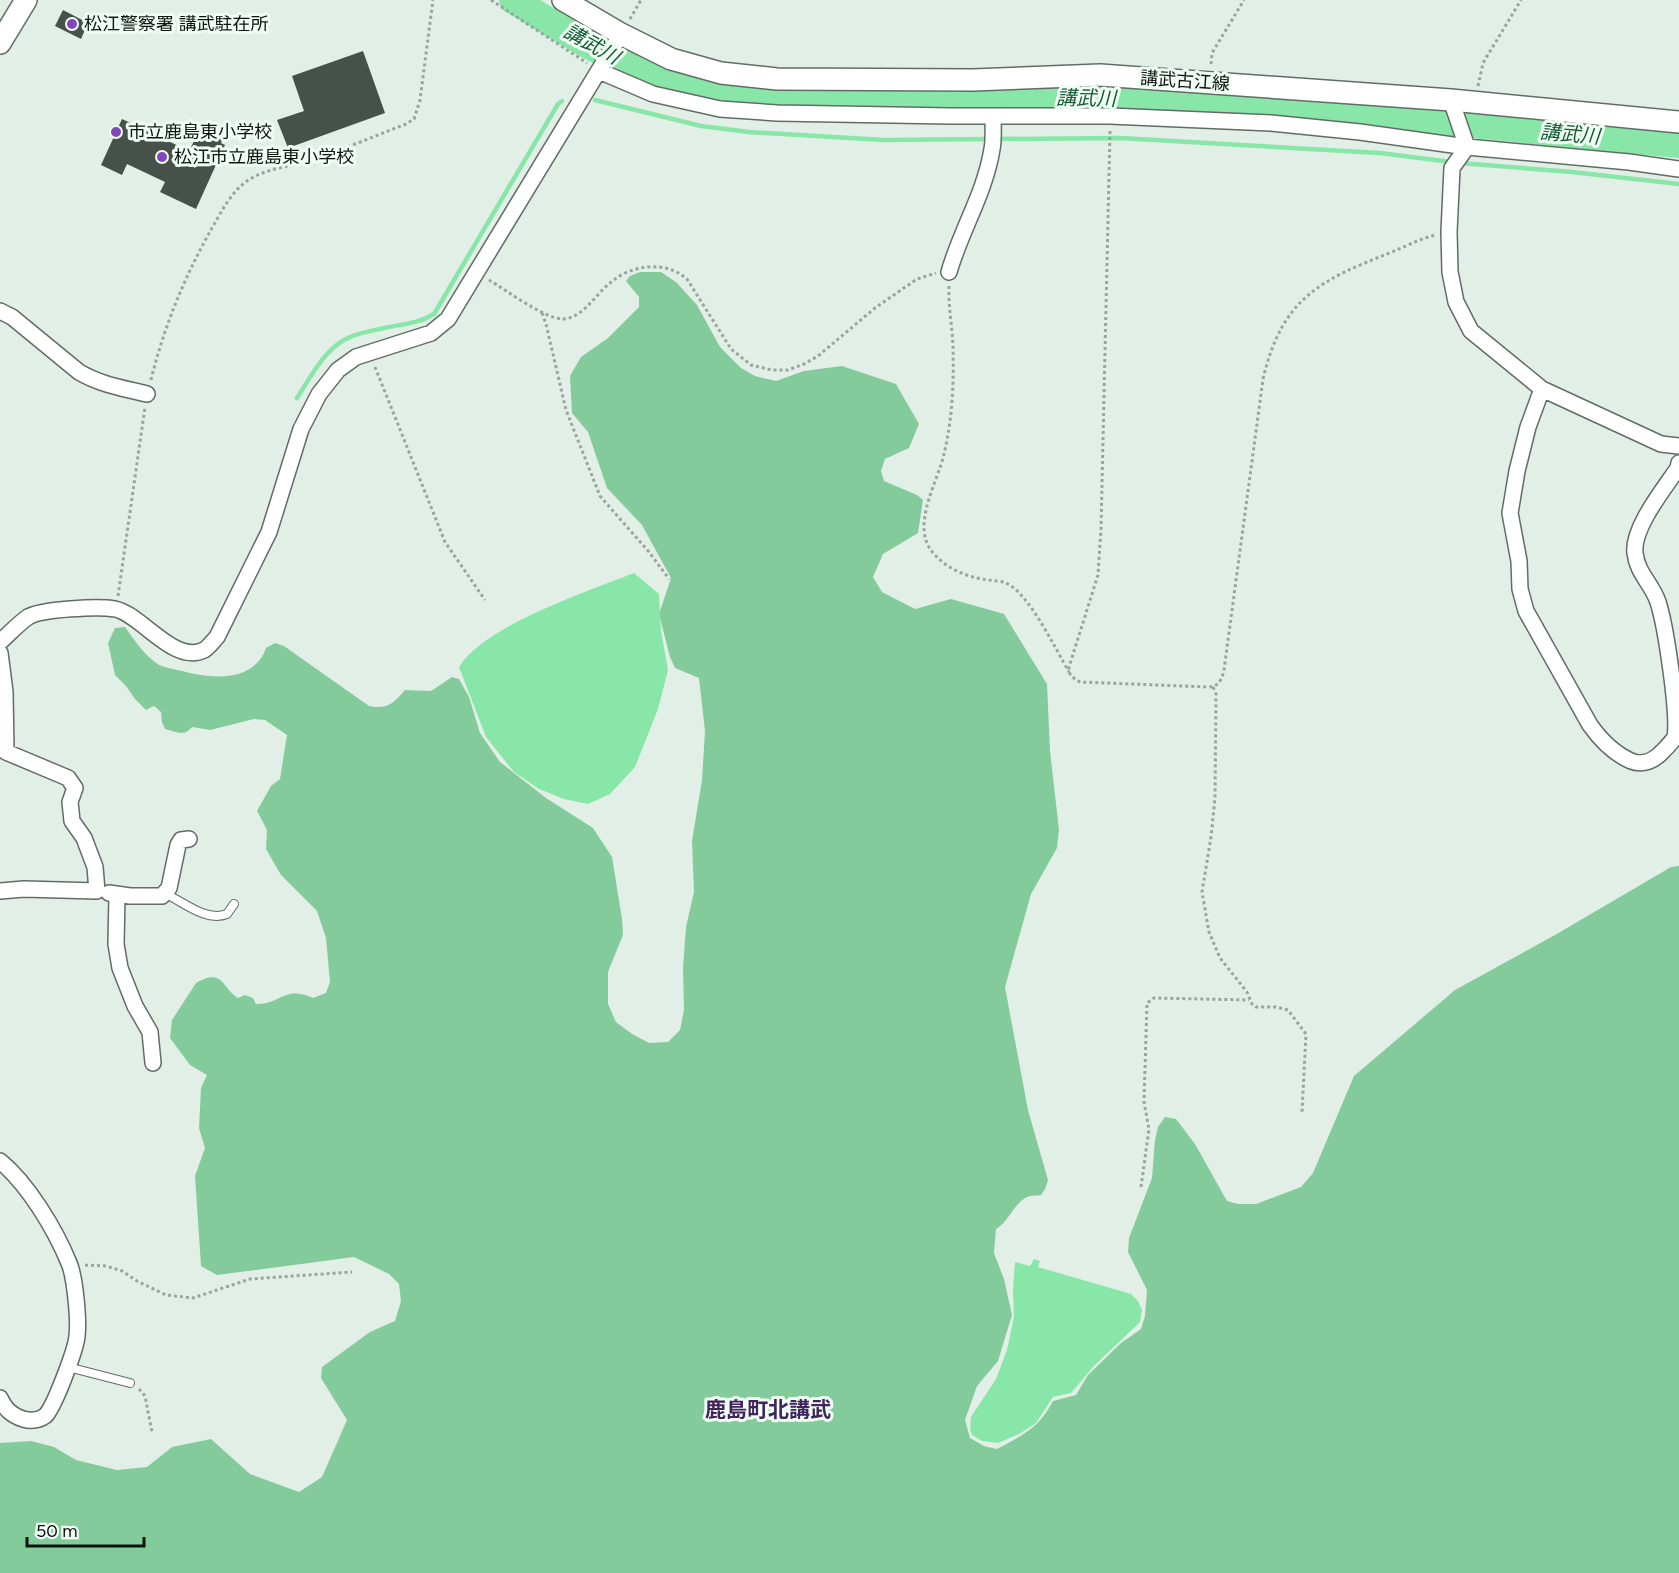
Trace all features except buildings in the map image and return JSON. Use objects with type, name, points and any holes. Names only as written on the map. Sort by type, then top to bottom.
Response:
[{"type":"main road","points":[[0,43],[26,0]]},
{"type":"main road","name":"講武古江線","points":[[563,0],[618,39],[671,59],[721,73],[777,79],[973,80],[1100,75],[1209,83],[1454,109],[1477,103],[1679,122]]},
{"type":"street","points":[[0,642],[29,616],[54,610],[116,609],[130,616],[172,648],[192,652],[204,650],[217,637],[269,532],[301,429],[315,402],[338,370],[356,357],[431,333],[448,319],[618,39]]},
{"type":"street","points":[[600,69],[653,94],[720,109],[777,113],[993,117],[1110,116],[1271,123],[1466,143],[1679,169]]},
{"type":"street","points":[[1454,109],[1466,143],[1452,168],[1450,272],[1456,302],[1471,331],[1542,389],[1661,444],[1679,446]]},
{"type":"street","points":[[949,272],[954,253],[982,189],[993,141],[993,117]]},
{"type":"street","points":[[0,311],[12,317],[90,379],[147,394]]},
{"type":"street","points":[[1542,389],[1528,427],[1510,513],[1519,561],[1520,590],[1526,611],[1597,736],[1631,761],[1649,762],[1658,757],[1675,737],[1678,725],[1679,699],[1676,672],[1657,600],[1641,574],[1635,551],[1641,524],[1679,463]]},
{"type":"street","points":[[0,653],[5,692],[6,752],[68,778],[75,788],[70,802],[72,820],[84,838],[95,867],[97,891]]},
{"type":"street","points":[[0,891],[24,889],[97,891],[158,898],[166,894],[169,888],[178,844],[181,840],[189,839]]},
{"type":"street","points":[[117,895],[116,944],[120,968],[135,1006],[150,1032],[153,1063]]},
{"type":"street","points":[[0,1161],[22,1184],[47,1221],[70,1265],[76,1306],[77,1336],[68,1367],[52,1405],[44,1417],[30,1421],[14,1416],[7,1410],[0,1398]]},
{"type":"lane","points":[[166,894],[202,913],[215,916],[228,914],[234,904]]},
{"type":"lane","points":[[68,1367],[130,1383]]},
{"type":"path","points":[[116,609],[147,394],[159,348],[197,254],[221,212],[239,187],[250,179],[313,159],[414,119],[420,100],[433,0]]},
{"type":"path","points":[[491,0],[600,69]]},
{"type":"path","points":[[1209,83],[1212,53],[1244,0]]},
{"type":"path","points":[[1477,103],[1478,83],[1483,63],[1521,0]]},
{"type":"path","points":[[1069,672],[1098,575],[1110,116]]},
{"type":"path","points":[[477,273],[554,318],[574,317],[615,278],[636,268],[666,267],[687,279],[731,349],[742,359],[762,368],[788,370],[818,356],[858,321],[917,279],[933,273],[949,272],[948,296],[954,348],[952,398],[948,436],[924,520],[924,538],[934,555],[948,566],[968,575],[1003,582],[1016,590],[1046,632],[1069,672],[1080,682],[1213,687],[1219,682],[1224,670],[1263,379],[1278,334],[1300,303],[1328,280],[1365,261],[1422,239],[1449,232]]},
{"type":"path","points":[[541,311],[566,410],[600,496],[649,552],[669,579]]},
{"type":"path","points":[[369,353],[445,542],[485,600]]},
{"type":"path","points":[[1213,687],[1216,694],[1215,798],[1211,837],[1202,884],[1203,904],[1215,947],[1226,967],[1247,992],[1249,1000],[1256,1007],[1276,1007],[1288,1010],[1306,1034],[1302,1112]]},
{"type":"path","points":[[1141,1187],[1149,1129],[1144,1102],[1147,1002],[1159,997],[1249,1000]]},
{"type":"path","points":[[70,1265],[106,1266],[122,1270],[137,1281],[166,1295],[193,1298],[250,1278],[352,1272]]},
{"type":"path","points":[[130,1383],[145,1396],[152,1432]]},
{"type":"shaded area","points":[[640,272],[661,272],[676,282],[697,305],[720,347],[741,368],[755,376],[776,381],[804,371],[842,366],[896,384],[919,424],[909,448],[885,459],[881,471],[884,481],[917,495],[923,500],[918,533],[883,554],[873,577],[882,592],[915,609],[951,599],[1004,614],[1047,684],[1050,751],[1059,830],[1057,848],[1031,894],[1005,987],[1028,1110],[1048,1180],[1041,1195],[1029,1196],[1022,1200],[1005,1222],[996,1229],[994,1253],[1004,1279],[1012,1315],[998,1361],[977,1386],[965,1420],[970,1438],[984,1446],[997,1449],[1023,1435],[1036,1425],[1053,1401],[1076,1395],[1088,1375],[1121,1343],[1141,1329],[1145,1316],[1147,1290],[1128,1252],[1129,1238],[1152,1178],[1155,1140],[1158,1127],[1165,1117],[1176,1119],[1195,1144],[1227,1201],[1238,1204],[1256,1204],[1301,1187],[1313,1173],[1354,1076],[1455,990],[1671,867],[1679,866],[1679,1573],[0,1573],[0,1443],[31,1441],[54,1447],[76,1460],[117,1470],[147,1467],[172,1447],[211,1439],[250,1474],[299,1492],[322,1477],[347,1420],[321,1378],[322,1367],[370,1332],[395,1321],[401,1301],[399,1284],[389,1274],[354,1257],[217,1275],[201,1266],[195,1176],[205,1148],[199,1128],[201,1088],[207,1075],[190,1065],[170,1038],[172,1020],[196,983],[212,977],[221,981],[238,998],[245,995],[253,998],[256,1004],[271,1002],[288,994],[313,998],[326,993],[330,982],[326,938],[317,911],[281,875],[266,849],[267,830],[257,811],[271,786],[280,779],[287,735],[265,720],[254,719],[210,730],[192,727],[180,733],[165,729],[161,712],[154,706],[146,710],[115,675],[108,643],[115,628],[125,627],[136,643],[159,665],[206,676],[230,676],[242,673],[260,659],[266,648],[275,643],[284,646],[369,706],[375,707],[390,704],[405,690],[431,691],[452,677],[459,679],[469,697],[480,733],[500,762],[546,798],[593,828],[612,857],[623,935],[608,972],[608,1004],[616,1022],[649,1043],[668,1042],[680,1030],[684,1010],[683,968],[686,927],[694,892],[692,841],[702,780],[705,731],[699,678],[675,668],[670,657],[659,614],[671,578],[642,525],[607,488],[588,432],[572,413],[570,376],[581,357],[608,338],[639,307],[639,297],[626,281],[630,276]]},
{"type":"shaded area","points":[[634,573],[659,594],[661,631],[668,670],[658,709],[635,767],[610,794],[588,804],[564,799],[539,789],[514,772],[486,737],[459,667],[472,652],[513,624],[565,600]]},
{"type":"shaded area","points":[[1034,1259],[1040,1261],[1038,1267],[1131,1294],[1138,1301],[1142,1310],[1140,1322],[1094,1366],[1071,1393],[1053,1397],[1036,1423],[1019,1434],[998,1443],[982,1441],[972,1435],[971,1417],[996,1379],[1007,1350],[1014,1317],[1015,1262],[1030,1266]]},
{"type":"waterway","name":"講武川","points":[[513,0],[585,43],[645,74],[695,90],[771,95],[1162,99],[1398,117],[1679,144]]},
{"type":"waterway","points":[[595,100],[701,126],[749,132],[884,140],[1120,138],[1380,153],[1451,162]]},
{"type":"waterway","points":[[297,398],[323,358],[344,340],[364,332],[416,322],[434,314],[558,104],[562,101]]},
{"type":"waterway","points":[[1460,163],[1679,184]]},
{"type":"place","name":"松江警察署 講武駐在所","points":[[72,24]]},
{"type":"place","name":"市立鹿島東小学校","points":[[116,132]]},
{"type":"place","name":"松江市立鹿島東小学校","points":[[162,157]]},
{"type":"district","name":"鹿島町北講武","points":[[768,1410]]}]
